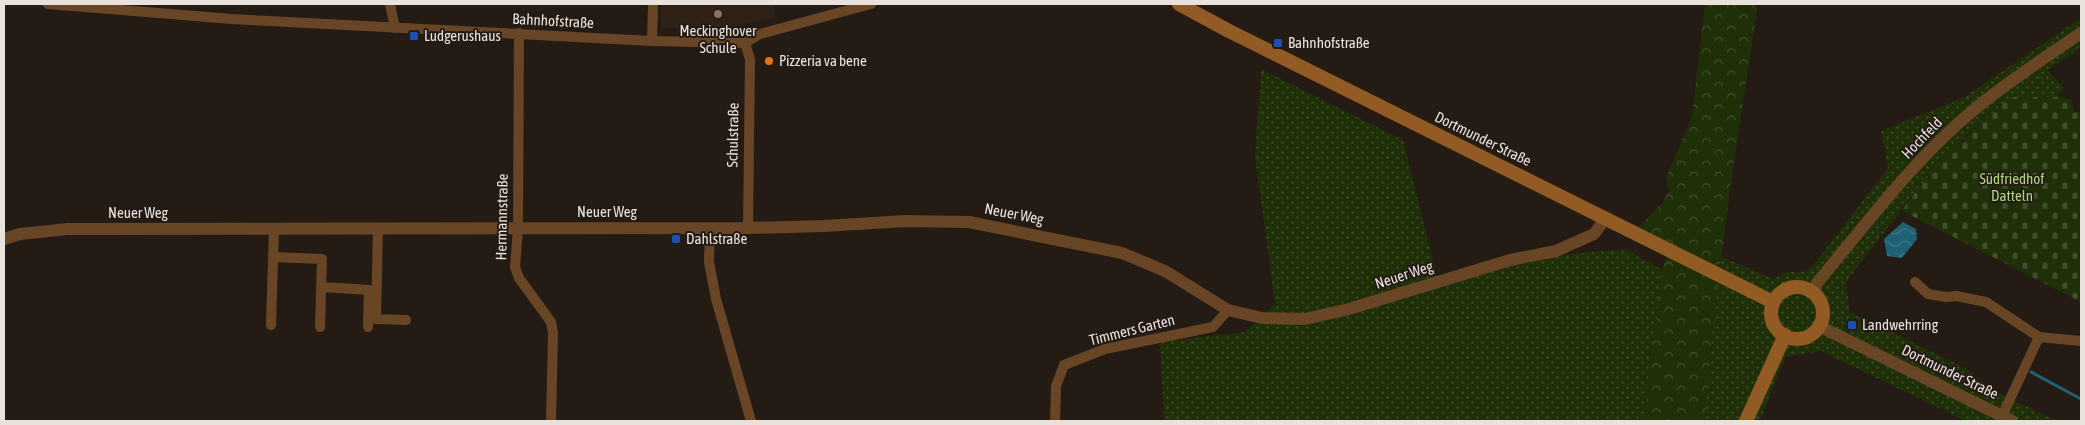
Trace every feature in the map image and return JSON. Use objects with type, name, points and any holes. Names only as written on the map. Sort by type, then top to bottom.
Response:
[{"type":"main road","name":"Dortmunder Straße","points":[[1179,4],[1229,31],[1773,302]]},
{"type":"main road","points":[[1791,287],[1807,289],[1814,293],[1822,309],[1819,326],[1808,336],[1800,338],[1784,335],[1778,331],[1771,317],[1773,302],[1784,290],[1791,287]]},
{"type":"main road","points":[[1746,421],[1784,335]]},
{"type":"street","name":"Bahnhofstraße","points":[[48,4],[195,17],[652,41],[745,43],[760,34],[872,4]]},
{"type":"street","points":[[390,4],[395,28]]},
{"type":"street","points":[[652,41],[653,4]]},
{"type":"street","name":"Hochfeld","points":[[1814,293],[1817,283],[1890,196],[1950,132],[1976,108],[2081,33]]},
{"type":"street","name":"Hermannstraße","points":[[519,34],[518,228],[515,267],[550,322],[552,333],[551,421]]},
{"type":"street","name":"Schulstraße","points":[[745,43],[750,59],[748,228]]},
{"type":"street","name":"Neuer Weg","points":[[4,239],[20,234],[68,229],[748,228],[905,221],[969,222],[1122,253],[1165,271],[1228,310],[1262,318],[1305,318],[1349,309],[1457,274],[1510,260],[1556,251],[1590,236],[1606,218]]},
{"type":"street","points":[[368,327],[378,228]]},
{"type":"street","points":[[710,228],[709,262],[716,299],[750,421]]},
{"type":"street","points":[[271,325],[274,229]]},
{"type":"street","points":[[274,258],[322,259],[320,327]]},
{"type":"street","points":[[1915,282],[1928,294],[1946,297],[1956,296],[1986,302],[2039,336],[2081,341]]},
{"type":"street","points":[[322,287],[373,290]]},
{"type":"street","points":[[373,290],[376,319],[406,320]]},
{"type":"street","name":"Timmers Garten","points":[[1055,421],[1056,386],[1064,365],[1105,349],[1213,326],[1228,310]]},
{"type":"street","name":"Dortmunder Straße","points":[[1819,326],[2007,419]]},
{"type":"street","points":[[2007,419],[2039,336]]},
{"type":"shaded area","name":"Meckinghover Schule","points":[[661,4],[774,4],[775,18],[715,30],[661,28]]},
{"type":"green space","points":[[1705,4],[1758,4],[1720,264],[1705,421],[1645,421],[1650,349],[1657,318],[1660,275],[1669,250],[1634,232],[1663,202],[1669,190],[1666,178],[1692,116]]},
{"type":"green space","points":[[2081,18],[2081,47],[2048,70],[2064,89],[2058,97],[2011,97],[1967,134],[1915,192],[1846,282],[1850,312],[1967,369],[1984,384],[1999,393],[2057,421],[1966,421],[1821,351],[1785,357],[1760,421],[1705,421],[1710,340],[1720,256],[1773,279],[1787,272],[1805,272],[1815,263],[1888,168],[1881,131],[1963,98]]},
{"type":"green space","points":[[1261,69],[1403,140],[1438,281],[1510,260],[1625,249],[1661,269],[1657,318],[1650,349],[1645,421],[1164,421],[1160,342],[1245,332],[1275,304],[1255,156]]},
{"type":"green space","name":"Südfriedhof Datteln","points":[[2011,97],[2058,97],[2072,100],[2074,112],[2081,112],[2081,302],[1902,211],[1926,179],[1952,150]]},
{"type":"water","points":[[1903,222],[1916,229],[1917,239],[1902,258],[1887,256],[1884,239]]},
{"type":"waterway","points":[[2031,372],[2081,399]]},
{"type":"place","name":"Meckinghover Schule","points":[[718,14]]},
{"type":"place","name":"Ludgerushaus","points":[[414,36]]},
{"type":"place","name":"Bahnhofstraße","points":[[1278,43]]},
{"type":"place","name":"Pizzeria va bene","points":[[769,61]]},
{"type":"place","name":"Dahlstraße","points":[[676,239]]},
{"type":"place","name":"Landwehrring","points":[[1852,325]]}]
